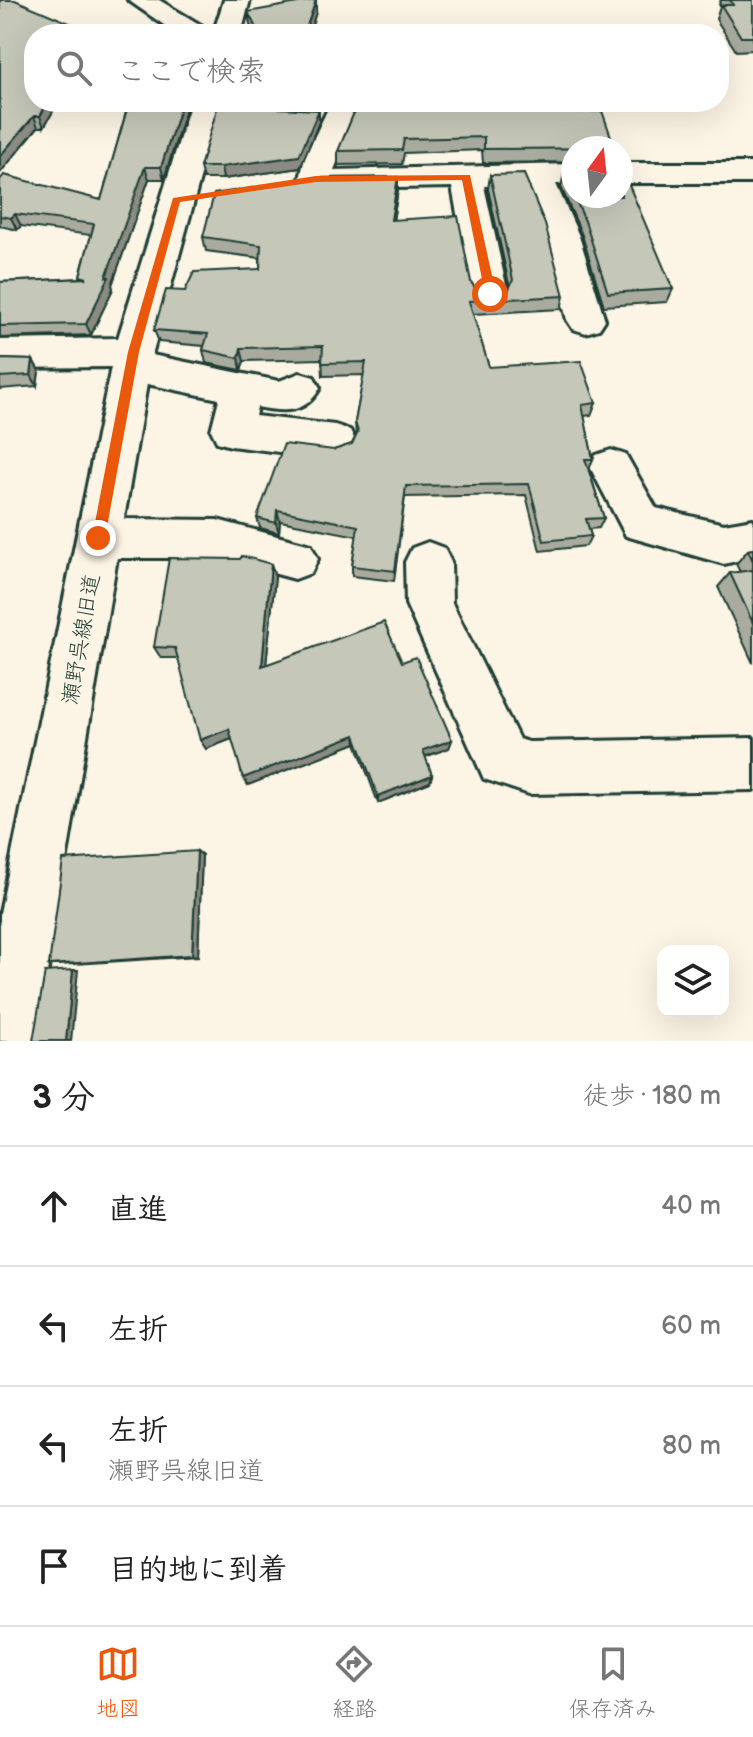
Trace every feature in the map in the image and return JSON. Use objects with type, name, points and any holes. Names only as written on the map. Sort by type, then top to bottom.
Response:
[{"type":"street","points":[[141,0],[180,24]]},
{"type":"street","points":[[230,24],[237,0]]},
{"type":"street","name":"瀬野呉線旧道","points":[[5,1041],[132,359],[192,198],[205,112]]},
{"type":"street","points":[[341,112],[321,157],[300,182],[561,174]]},
{"type":"street","points":[[633,173],[753,173]]},
{"type":"street","points":[[536,175],[562,236],[586,320]]},
{"type":"street","points":[[466,177],[490,294]]},
{"type":"street","points":[[0,354],[132,359],[241,389],[283,397],[300,388]]},
{"type":"street","points":[[241,389],[231,430],[335,442]]},
{"type":"street","points":[[611,467],[642,523],[724,544],[753,538]]},
{"type":"street","points":[[98,538],[217,539],[295,559]]},
{"type":"street","points":[[428,562],[429,604],[502,761],[529,768],[753,764]]},
{"type":"building","points":[[0,0],[15,0],[72,24],[24,24],[24,112],[42,112],[40,116],[34,116],[0,156]]},
{"type":"building","points":[[316,0],[308,24],[254,24],[248,12]]},
{"type":"building","points":[[730,0],[753,0],[753,37],[741,37],[721,5],[733,5]]},
{"type":"building","points":[[126,112],[179,112],[161,167],[145,167],[106,277],[109,277],[86,324],[0,326],[0,282],[87,278],[80,276],[94,224],[15,214],[11,218],[0,216],[0,180],[4,175],[101,200]]},
{"type":"building","points":[[216,112],[318,112],[299,156],[200,167]]},
{"type":"building","points":[[354,112],[602,112],[611,136],[561,136],[561,148],[484,149],[484,137],[404,139],[402,150],[338,151]]},
{"type":"building","points":[[524,174],[545,224],[564,296],[469,301],[489,367],[581,361],[596,403],[582,405],[593,459],[585,459],[604,518],[586,519],[591,536],[544,541],[529,484],[406,486],[395,571],[352,566],[358,526],[277,510],[276,523],[257,518],[284,444],[334,450],[352,444],[358,432],[355,422],[366,362],[322,363],[323,346],[241,348],[239,358],[203,350],[208,334],[154,330],[166,290],[185,291],[194,272],[260,269],[261,245],[203,237],[214,194],[315,178],[398,177],[391,220],[458,216],[471,282],[478,293],[493,297],[508,291],[513,280],[490,175]]},
{"type":"building","points":[[633,194],[673,289],[608,293],[579,208],[633,208]]},
{"type":"building","points":[[0,359],[33,360],[31,375],[0,377]]},
{"type":"building","points":[[242,556],[271,564],[262,666],[384,622],[402,662],[416,657],[452,740],[423,750],[432,775],[378,796],[355,735],[243,778],[229,729],[200,740],[175,648],[154,647],[169,558],[240,559]]},
{"type":"building","points":[[753,570],[753,623],[730,573]]},
{"type":"building","points":[[197,851],[192,955],[49,965],[63,860]]},
{"type":"building","points":[[73,970],[66,1041],[33,1041],[45,972]]},
{"type":"route","points":[[98,538],[133,352],[176,200],[316,179],[466,177],[490,294]]}]
